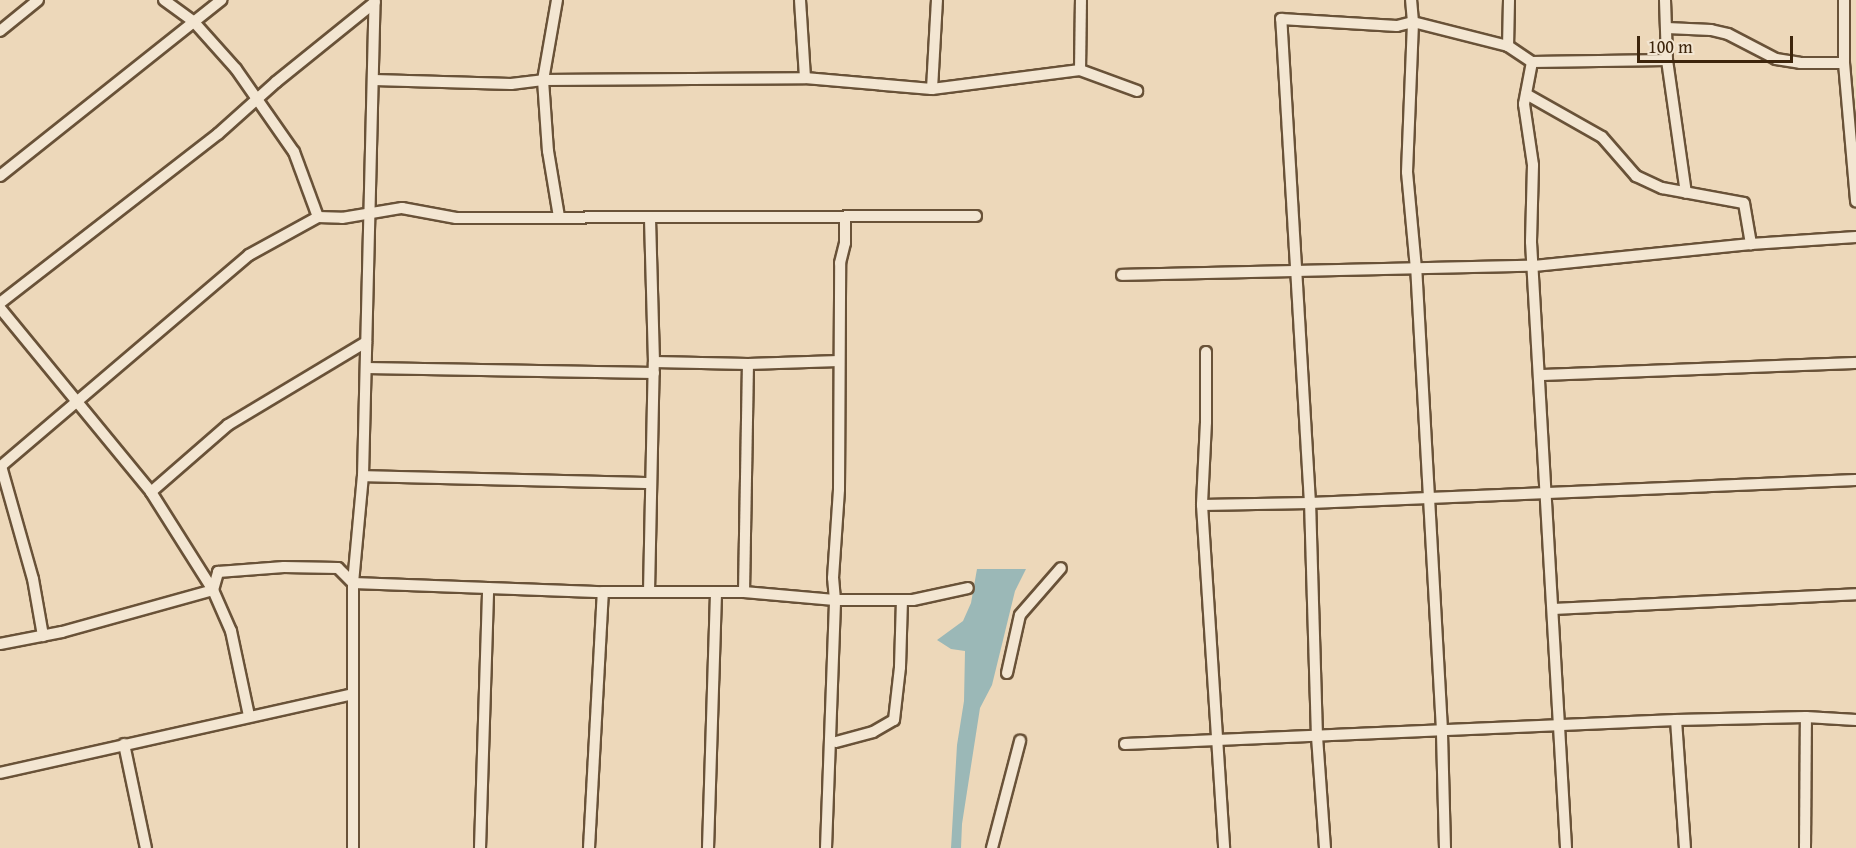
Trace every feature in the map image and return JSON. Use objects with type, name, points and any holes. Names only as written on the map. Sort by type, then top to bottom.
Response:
[{"type":"street","points":[[0,31],[38,0]]},
{"type":"street","points":[[164,0],[194,22],[236,69],[294,152],[318,217]]},
{"type":"street","points":[[0,176],[221,0]]},
{"type":"street","points":[[557,0],[543,80],[548,151],[559,217]]},
{"type":"street","points":[[800,0],[805,78]]},
{"type":"street","points":[[932,89],[937,0]]},
{"type":"street","points":[[1080,0],[1080,70]]},
{"type":"street","points":[[1411,0],[1413,22],[1407,172],[1416,269],[1442,730],[1445,848]]},
{"type":"street","points":[[1508,46],[1509,0]]},
{"type":"street","points":[[1665,0],[1667,60],[1686,193]]},
{"type":"street","points":[[1844,0],[1844,63],[1856,201]]},
{"type":"street","points":[[353,848],[352,583],[363,476],[375,1]]},
{"type":"street","points":[[0,303],[218,134],[375,1]]},
{"type":"street","points":[[1325,848],[1317,736],[1310,503],[1281,19],[1397,26],[1413,22],[1508,46],[1532,62],[1667,60]]},
{"type":"street","points":[[1666,28],[1711,30],[1728,34],[1776,59],[1800,63],[1844,63]]},
{"type":"street","points":[[1532,62],[1524,104],[1533,165],[1532,242],[1566,848]]},
{"type":"street","points":[[374,80],[511,84],[543,80],[805,78],[932,89],[1080,70],[1137,91]]},
{"type":"street","points":[[1526,94],[1602,138],[1636,176],[1662,189],[1744,203],[1751,244]]},
{"type":"street","points":[[43,636],[33,579],[1,466],[249,255],[318,217],[342,218],[402,208],[456,218],[976,216]]},
{"type":"street","points":[[826,848],[835,600],[833,578],[839,489],[840,263],[846,243],[845,217]]},
{"type":"street","points":[[649,592],[654,373],[650,218]]},
{"type":"street","points":[[1122,275],[1534,266],[1751,244],[1856,237]]},
{"type":"street","points":[[0,308],[151,492],[213,590],[231,631],[249,716]]},
{"type":"street","points":[[151,492],[228,425],[366,342]]},
{"type":"street","points":[[1206,352],[1202,505],[1224,848]]},
{"type":"street","points":[[654,362],[748,364],[839,361]]},
{"type":"street","points":[[1541,375],[1856,363]]},
{"type":"street","points":[[744,592],[748,364]]},
{"type":"street","points":[[366,368],[654,373]]},
{"type":"street","points":[[363,476],[651,483]]},
{"type":"street","points":[[1202,505],[1310,503],[1856,480]]},
{"type":"street","points":[[213,590],[218,572],[284,567],[338,568],[352,583],[603,592],[744,592],[835,600],[902,600],[968,588]]},
{"type":"street","points":[[1007,673],[1020,615],[1061,568]]},
{"type":"street","points":[[480,848],[488,588]]},
{"type":"street","points":[[0,645],[43,636],[213,590]]},
{"type":"street","points":[[589,848],[603,592]]},
{"type":"street","points":[[708,848],[716,592]]},
{"type":"street","points":[[1553,609],[1856,594]]},
{"type":"street","points":[[836,742],[873,732],[894,720],[900,667],[902,600]]},
{"type":"street","points":[[0,773],[352,694]]},
{"type":"street","points":[[1125,744],[1676,720],[1806,717],[1856,720]]},
{"type":"street","points":[[1805,848],[1806,717]]},
{"type":"street","points":[[1676,720],[1685,848]]},
{"type":"street","points":[[992,848],[1020,741]]},
{"type":"street","points":[[124,744],[146,848]]},
{"type":"water","points":[[977,569],[1026,569],[1015,591],[992,685],[980,708],[962,824],[961,848],[951,848],[957,745],[964,701],[965,651],[951,649],[937,640],[963,621],[971,603]]}]
